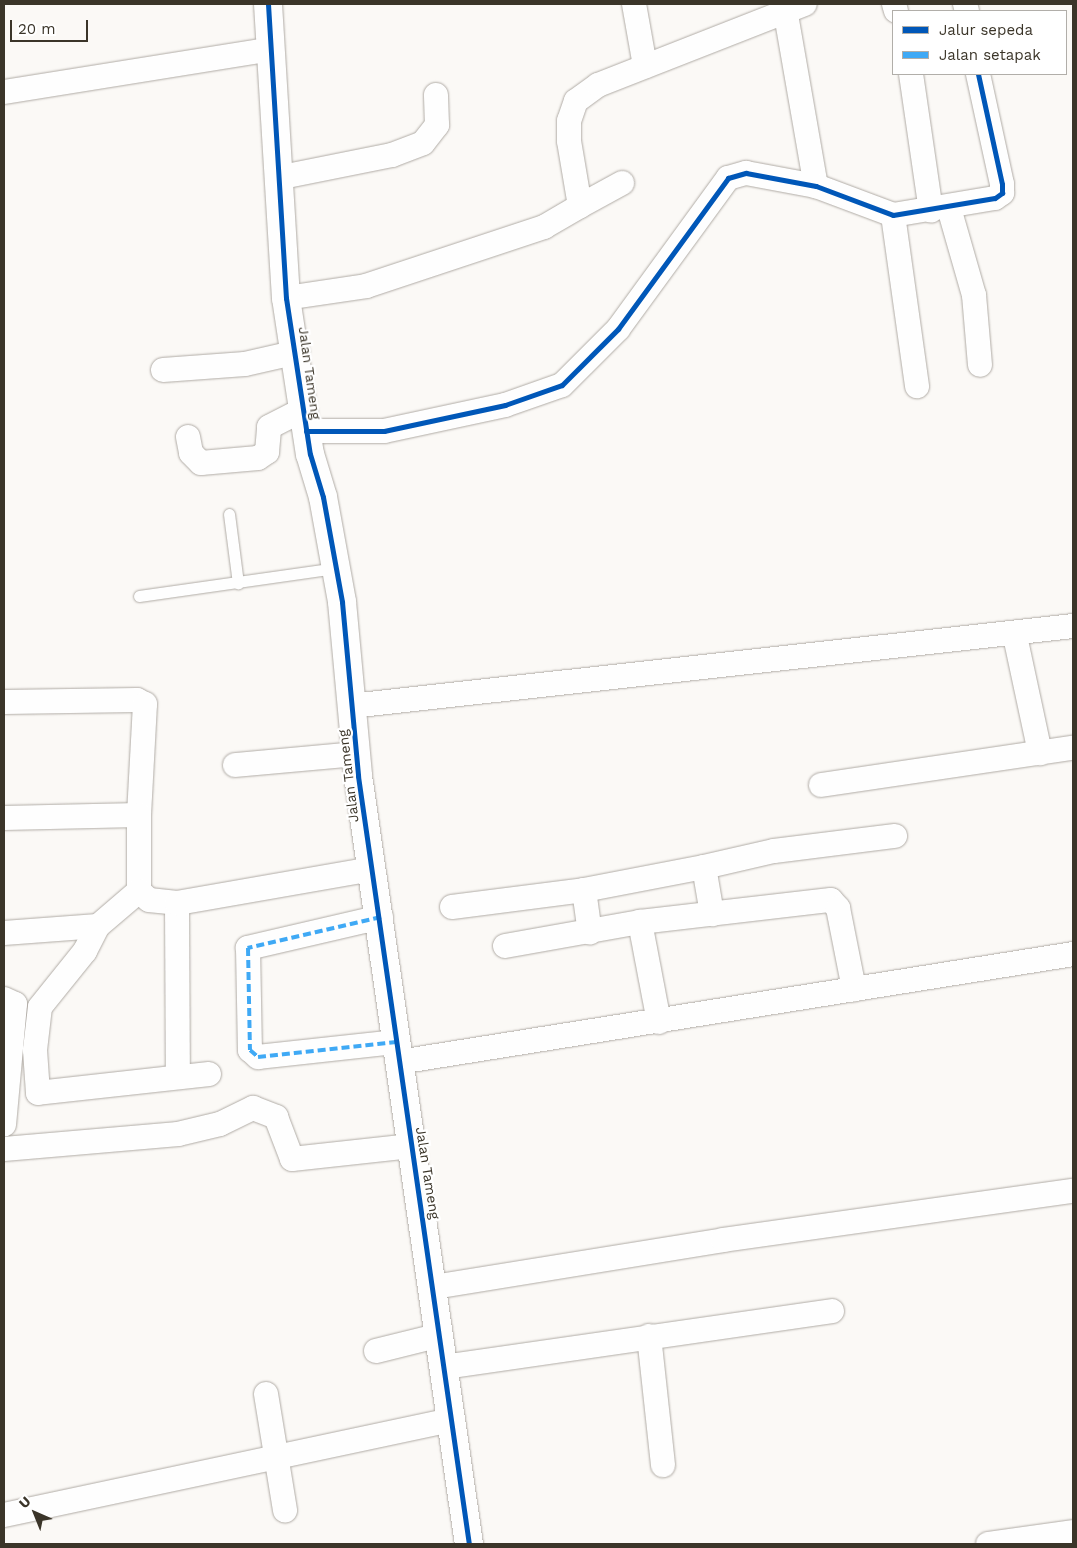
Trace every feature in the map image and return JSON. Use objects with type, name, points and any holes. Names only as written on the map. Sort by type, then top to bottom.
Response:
[{"type":"street","name":"Jalan Tameng","points":[[268,4],[282,177],[286,298],[298,352],[305,420],[335,568],[349,656],[355,754],[371,869],[381,917],[411,1146],[434,1287],[469,1544]]},
{"type":"street","points":[[634,4],[645,66]]},
{"type":"street","points":[[580,206],[569,141],[571,110],[598,85],[795,6],[816,186]]},
{"type":"street","points":[[4,92],[272,49]]},
{"type":"street","points":[[911,75],[940,210],[974,295],[980,365]]},
{"type":"street","points":[[188,437],[191,453],[201,463],[258,458],[267,452],[269,427],[305,420],[384,431],[549,392],[575,376],[618,329],[728,178],[746,173],[816,186],[893,215],[940,210],[1002,193],[978,75]]},
{"type":"street","points":[[282,177],[392,155],[423,143],[438,125],[436,95]]},
{"type":"street","points":[[286,298],[371,285],[536,230],[622,183]]},
{"type":"street","points":[[893,215],[917,386]]},
{"type":"street","points":[[164,370],[245,364],[298,352]]},
{"type":"street","points":[[351,706],[1015,636],[1073,626]]},
{"type":"street","points":[[1015,636],[1040,753]]},
{"type":"street","points":[[4,702],[136,700],[145,704],[139,815],[139,891],[149,900],[177,903],[371,869]]},
{"type":"street","points":[[821,785],[1073,748]]},
{"type":"street","points":[[235,765],[355,754]]},
{"type":"street","points":[[4,818],[139,815]]},
{"type":"street","points":[[452,907],[584,890],[704,867],[774,851],[895,836]]},
{"type":"street","points":[[704,867],[712,914]]},
{"type":"street","points":[[584,890],[590,933]]},
{"type":"street","points":[[139,891],[98,926],[85,951],[40,1007],[36,1091],[41,1094],[178,1075],[209,1074]]},
{"type":"street","points":[[505,946],[590,933],[640,922],[831,900],[838,908],[854,989]]},
{"type":"street","points":[[177,903],[178,1075]]},
{"type":"street","points":[[381,917],[248,948],[250,1050],[258,1057],[398,1052],[659,1022],[1073,954]]},
{"type":"street","points":[[640,922],[659,1022]]},
{"type":"street","points":[[4,933],[98,926]]},
{"type":"street","points":[[4,999],[15,1004],[4,1125]]},
{"type":"street","points":[[7,1150],[178,1134],[220,1124],[253,1108],[270,1111],[281,1123],[292,1159],[411,1146]]},
{"type":"street","points":[[434,1287],[723,1240],[1073,1191]]},
{"type":"street","points":[[444,1367],[832,1311]]},
{"type":"street","points":[[376,1351],[440,1335]]},
{"type":"street","points":[[649,1336],[663,1465]]},
{"type":"street","points":[[266,1394],[285,1510]]},
{"type":"street","points":[[4,1516],[277,1455],[452,1420]]},
{"type":"street","points":[[988,1544],[1073,1532]]},
{"type":"lane","points":[[229,514],[238,583]]},
{"type":"lane","points":[[139,596],[335,568]]},
{"type":"marked path","points":[[381,917],[248,948],[250,1050],[258,1057],[396,1042]]},
{"type":"cycle path","points":[[268,4],[286,298],[310,454],[323,497],[342,602],[358,776],[469,1544]]},
{"type":"cycle path","points":[[306,431],[384,431],[505,405],[562,385],[618,329],[728,178],[746,173],[816,186],[893,215],[995,198],[1002,193],[1002,184],[978,75]]}]
